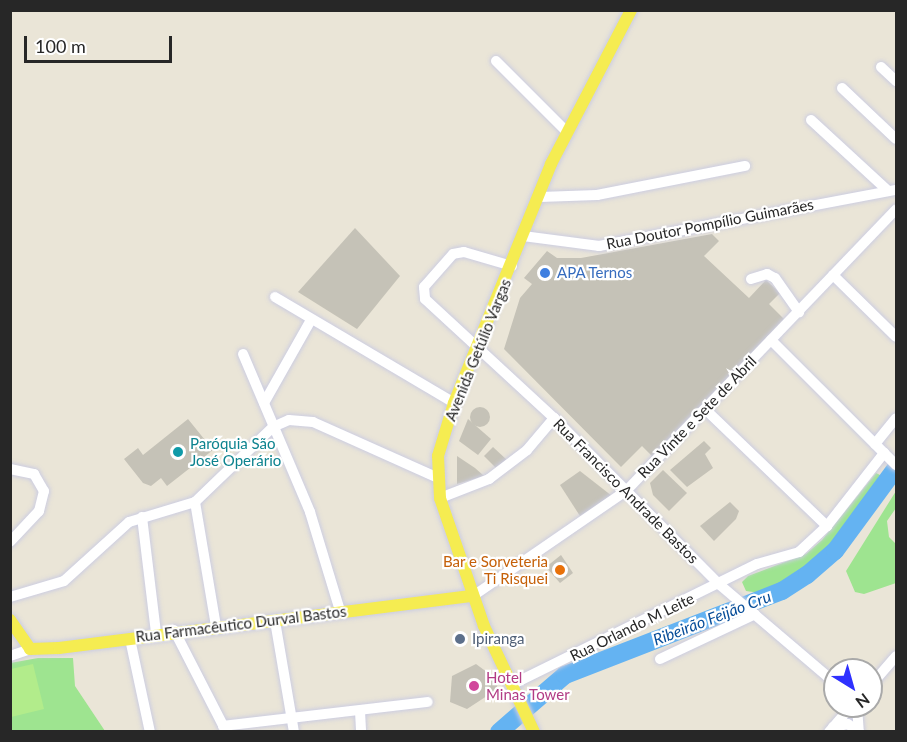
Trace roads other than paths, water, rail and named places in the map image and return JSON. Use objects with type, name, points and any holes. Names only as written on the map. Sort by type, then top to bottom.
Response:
[{"type":"main road","name":"Avenida Getúlio Vargas","points":[[534,732],[473,596],[440,498],[436,477],[454,403],[566,131],[631,10]]},
{"type":"main road","name":"Rua Farmacêutico Durval Bastos","points":[[30,649],[129,639],[174,630],[275,621],[339,611],[473,596]]},
{"type":"main road","points":[[10,620],[30,649]]},
{"type":"street","points":[[496,61],[566,131]]},
{"type":"street","points":[[881,67],[897,81]]},
{"type":"street","points":[[842,88],[897,139]]},
{"type":"street","points":[[812,120],[892,190]]},
{"type":"street","points":[[540,196],[597,195],[746,166]]},
{"type":"street","name":"Rua Doutor Pompílio Guimarães","points":[[523,236],[598,246],[892,190]]},
{"type":"street","name":"Rua Vinte e Sete de Abril","points":[[473,596],[626,491],[897,209]]},
{"type":"street","name":"Rua Francisco Andrade Bastos","points":[[512,266],[459,253],[423,293],[428,304],[479,347],[554,418],[720,585],[823,673]]},
{"type":"street","points":[[751,279],[767,274],[775,278],[799,312]]},
{"type":"street","points":[[833,275],[897,337]]},
{"type":"street","points":[[275,297],[454,403]]},
{"type":"street","points":[[264,403],[311,320]]},
{"type":"street","points":[[771,340],[891,460]]},
{"type":"street","points":[[243,354],[317,531],[339,611]]},
{"type":"street","points":[[706,410],[827,526]]},
{"type":"street","points":[[440,498],[489,479],[527,450],[554,418]]},
{"type":"street","points":[[874,444],[897,418]]},
{"type":"street","points":[[10,597],[64,581],[116,531],[142,517],[195,502],[273,427],[289,420],[314,422],[436,477]]},
{"type":"street","name":"Rua Orlando M Leite","points":[[513,689],[720,585],[757,564],[799,552],[891,460]]},
{"type":"street","points":[[10,468],[34,474],[44,491],[39,511],[10,543]]},
{"type":"street","points":[[195,502],[216,626]]},
{"type":"street","points":[[142,517],[156,633]]},
{"type":"street","points":[[660,659],[753,612]]},
{"type":"street","points":[[275,621],[294,732]]},
{"type":"street","points":[[174,630],[225,729],[290,718],[428,702]]},
{"type":"street","points":[[129,639],[150,732]]},
{"type":"street","name":"Rua Farmacêutico Durval Bastos","points":[[10,656],[30,649]]},
{"type":"street","points":[[883,672],[897,656]]},
{"type":"street","points":[[360,711],[361,732]]},
{"type":"street","points":[[831,729],[848,724],[859,732]]},
{"type":"waterway","name":"Ribeirão Feijão Cru","points":[[499,732],[565,675],[782,591],[807,575],[835,551],[896,468]]},
{"type":"place","name":"APA Ternos","points":[[545,273]]},
{"type":"place","name":"Paróquia São José Operário","points":[[178,452]]},
{"type":"place","name":"Bar e Sorveteria Ti Risquei","points":[[560,570]]},
{"type":"place","name":"Ipiranga","points":[[460,639]]},
{"type":"place","name":"Hotel Minas Tower","points":[[474,686]]}]
